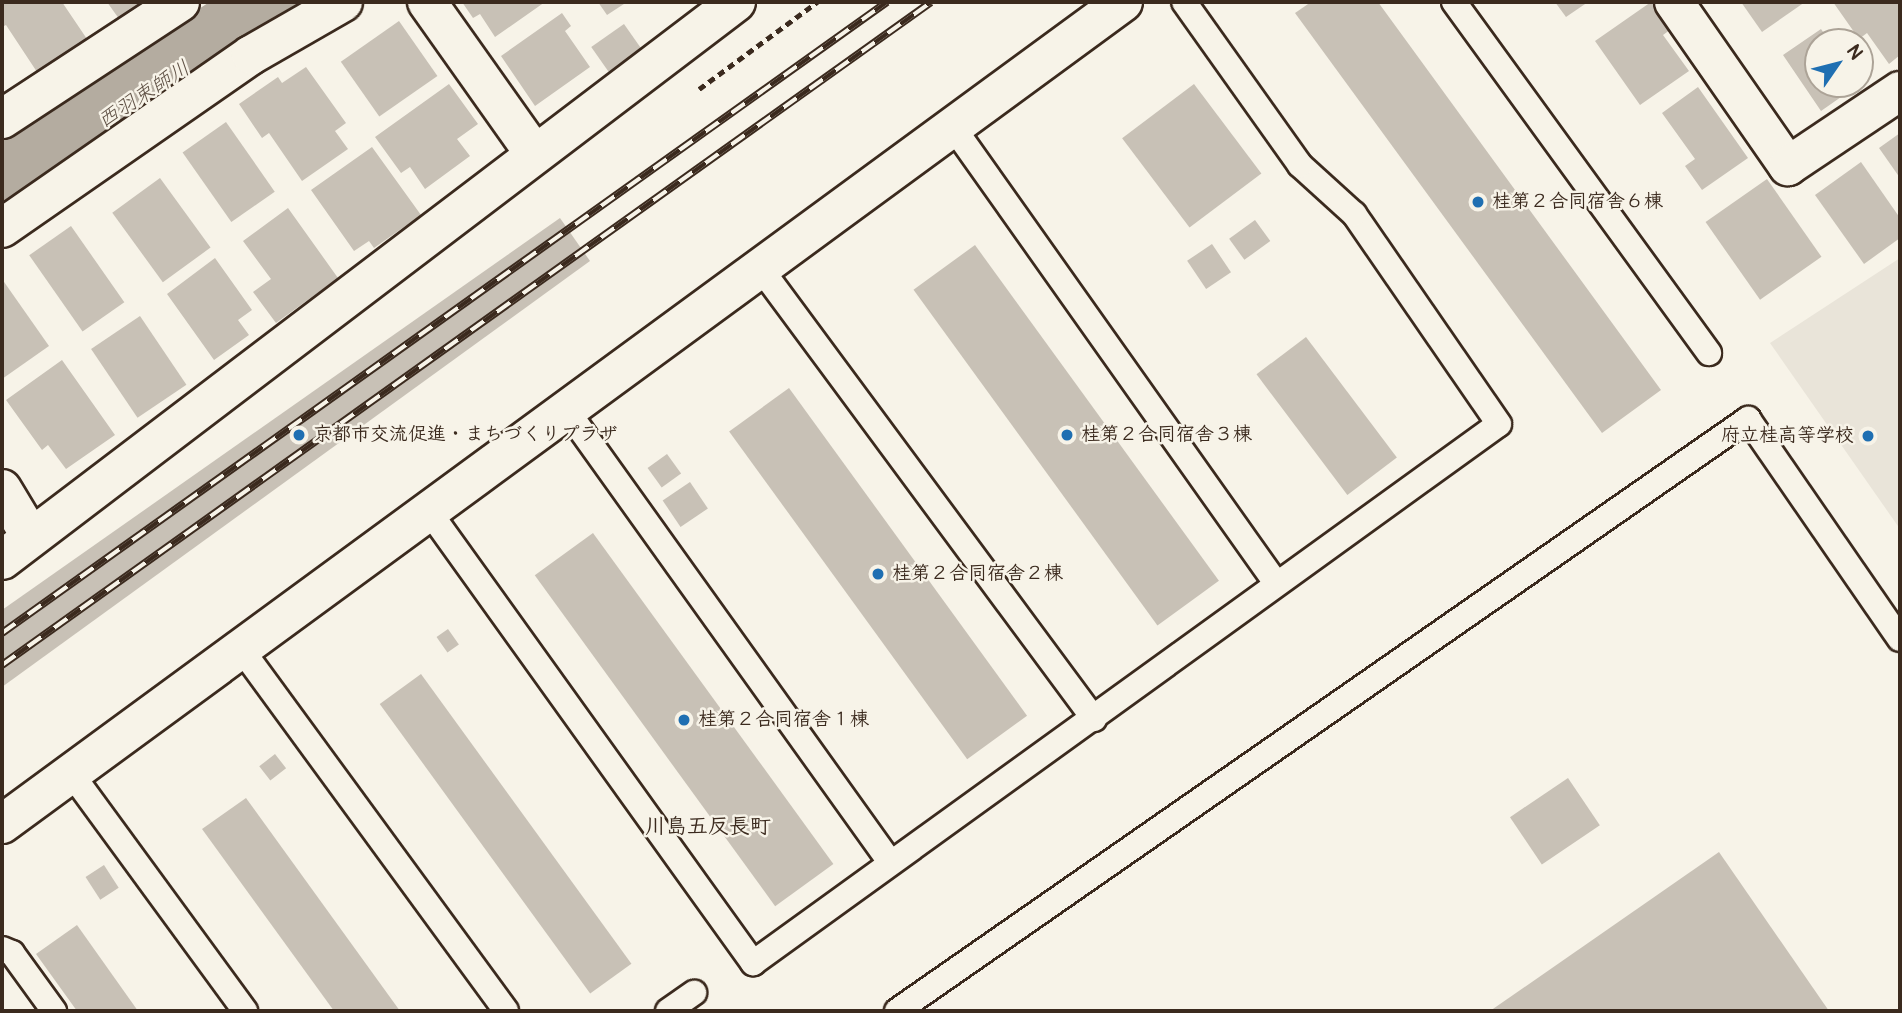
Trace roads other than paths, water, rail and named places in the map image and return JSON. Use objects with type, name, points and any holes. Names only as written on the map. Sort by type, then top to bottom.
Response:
[{"type":"street","points":[[2,119],[180,2]]},
{"type":"street","points":[[2,228],[251,55],[343,2]]},
{"type":"street","points":[[427,2],[534,153]]},
{"type":"street","points":[[2,560],[736,2]]},
{"type":"street","points":[[2,824],[242,650],[428,510],[568,412],[1123,2]]},
{"type":"street","points":[[1674,2],[1788,166],[1900,91]]},
{"type":"street","points":[[2,489],[32,537]]},
{"type":"lane","points":[[428,510],[753,963],[1499,424],[1354,214],[1300,165],[1185,2]]},
{"type":"lane","points":[[1454,2],[1709,353]]},
{"type":"lane","points":[[953,127],[1276,583]]},
{"type":"lane","points":[[761,269],[1094,719]]},
{"type":"lane","points":[[568,412],[890,862]]},
{"type":"lane","points":[[897,1011],[1748,419],[1900,639]]},
{"type":"lane","points":[[242,650],[506,1011]]},
{"type":"lane","points":[[71,773],[245,1011]]},
{"type":"lane","points":[[2,949],[12,953],[54,1011]]},
{"type":"lane","points":[[668,1011],[694,993]]},
{"type":"waterway","name":"西羽束師川","points":[[2,188],[286,2]]},
{"type":"railway","points":[[2,633],[887,2]]},
{"type":"railway","points":[[2,665],[931,2]]},
{"type":"place","name":"桂第２合同宿舎６棟","points":[[1478,202]]},
{"type":"place","name":"京都市交流促進・まちづくりプラザ","points":[[299,435]]},
{"type":"place","name":"桂第２合同宿舎３棟","points":[[1067,435]]},
{"type":"place","name":"府立桂高等学校","points":[[1868,436]]},
{"type":"place","name":"桂第２合同宿舎２棟","points":[[878,574]]},
{"type":"place","name":"桂第２合同宿舎１棟","points":[[684,720]]},
{"type":"district","name":"川島五反長町","points":[[708,827]]}]
